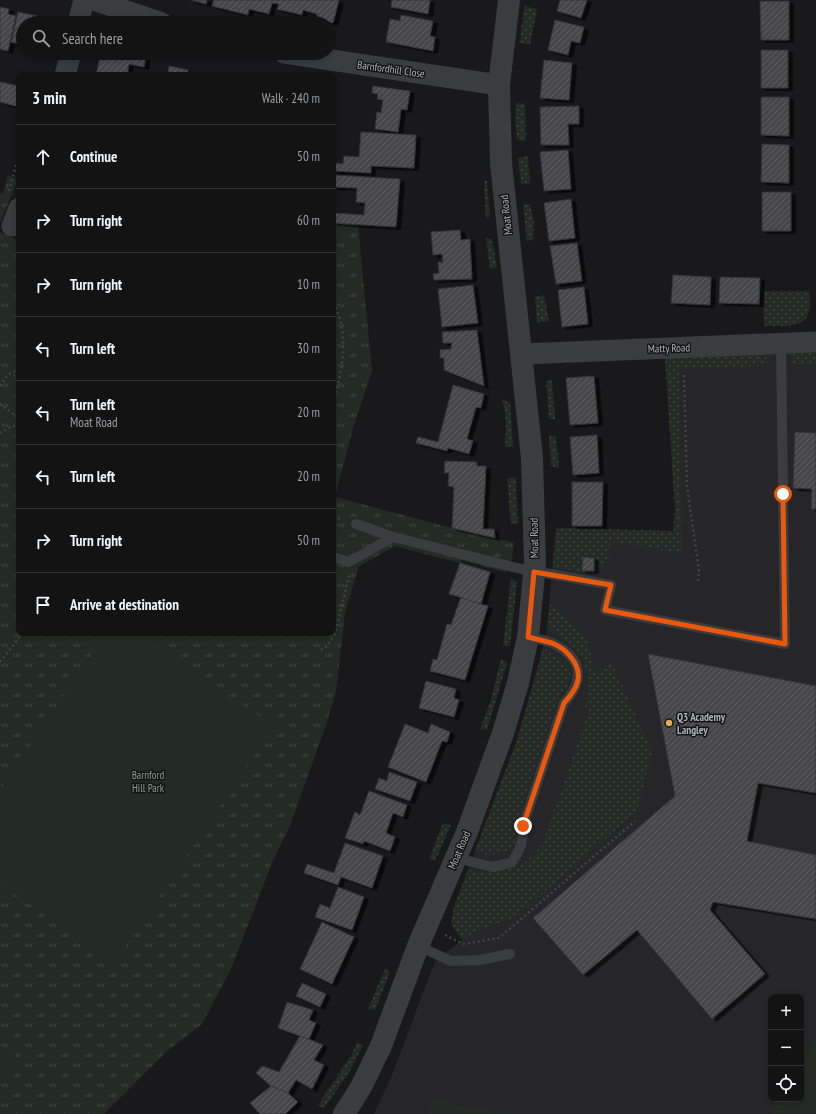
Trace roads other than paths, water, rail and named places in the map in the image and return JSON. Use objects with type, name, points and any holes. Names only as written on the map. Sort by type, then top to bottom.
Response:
[{"type":"street","points":[[80,16],[84,0]]},
{"type":"street","points":[[94,0],[141,16]]},
{"type":"street","name":"Moat Road","points":[[344,1114],[361,1087],[381,1046],[422,937],[456,858],[503,733],[518,683],[528,637],[534,572],[532,458],[522,354],[500,162],[499,85],[509,0]]},
{"type":"street","points":[[66,72],[69,60]]},
{"type":"street","name":"Barnfordhill Close","points":[[331,60],[499,85]]},
{"type":"street","name":"Matty Road","points":[[522,354],[816,342]]},
{"type":"lane","points":[[356,524],[393,537],[534,572],[611,585],[605,610],[785,644],[781,344]]},
{"type":"lane","points":[[336,558],[349,562],[393,537]]},
{"type":"lane","points":[[456,858],[493,867],[511,863],[519,853],[524,838],[523,826],[564,703],[573,694],[579,681],[578,665],[566,652],[554,644],[528,637]]},
{"type":"lane","points":[[422,937],[451,961],[480,960],[510,954]]},
{"type":"place","name":"Q3 Academy Langley","points":[[669,723]]},
{"type":"park label","name":"Barnford Hill Park","points":[[148,781]]}]
